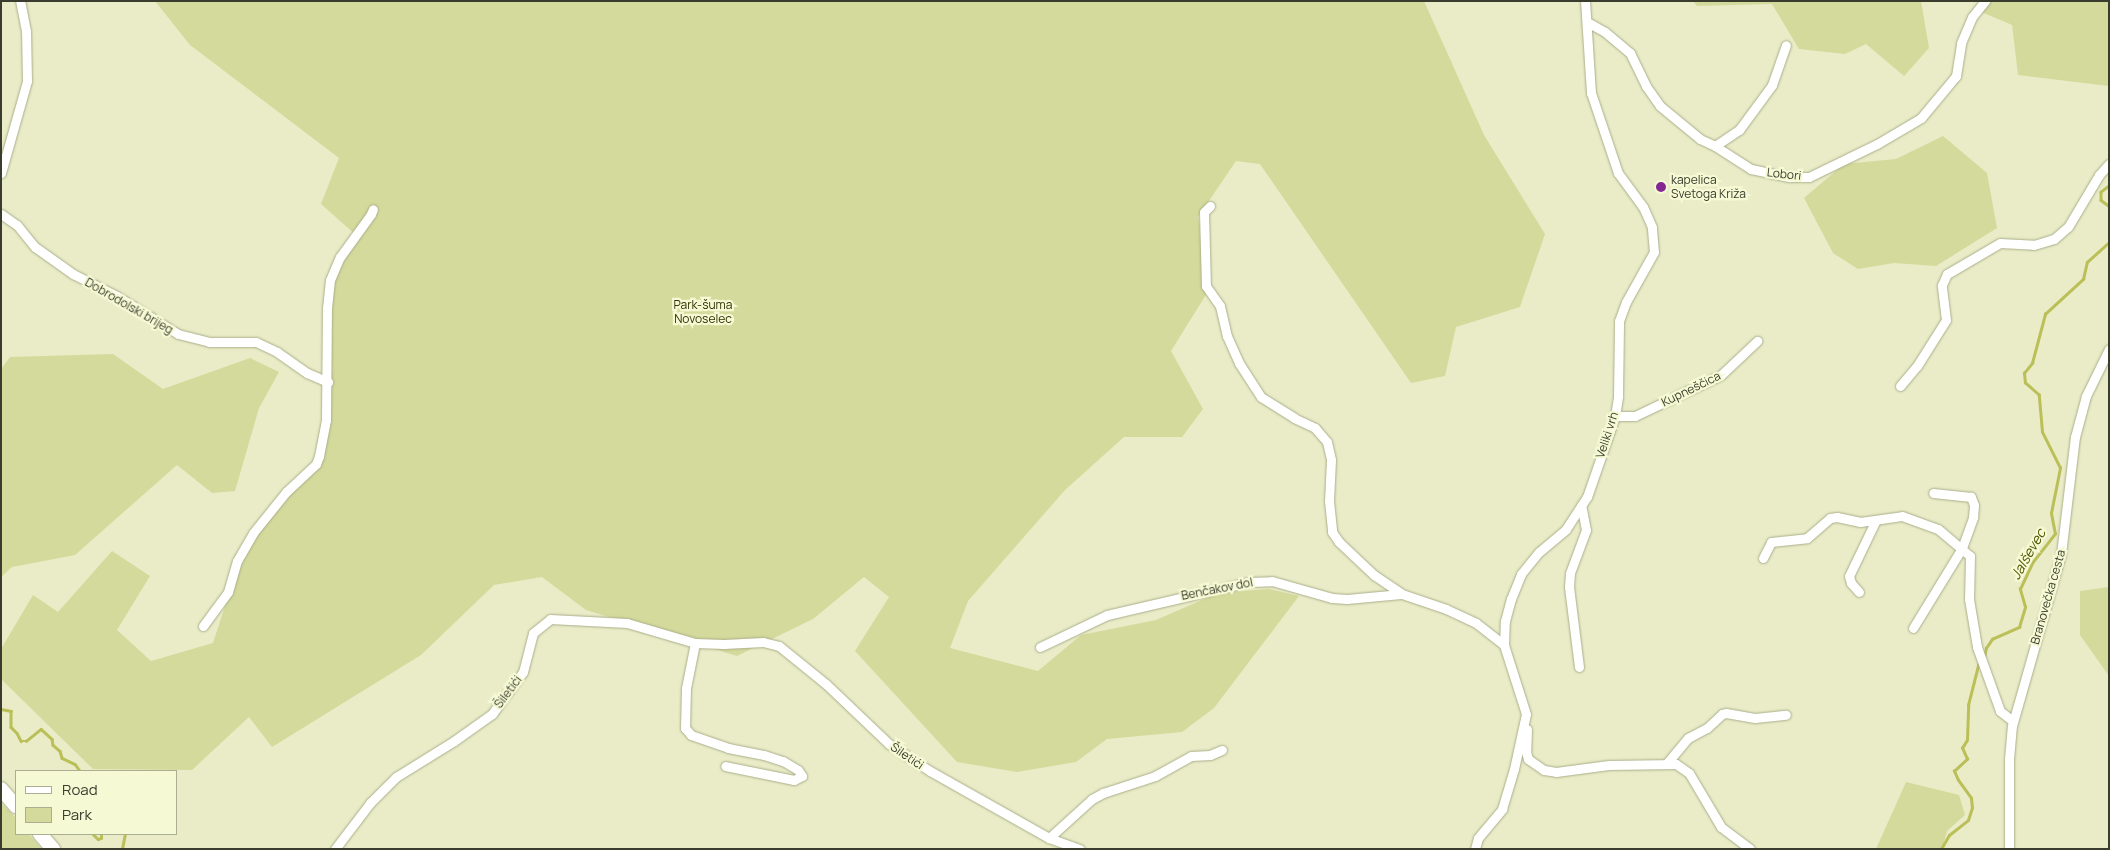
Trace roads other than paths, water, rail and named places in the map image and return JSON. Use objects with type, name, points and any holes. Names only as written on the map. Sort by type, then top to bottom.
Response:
[{"type":"street","points":[[1,173],[27,81],[26,31],[20,1]]},
{"type":"street","name":"Veliki vrh","points":[[1475,849],[1478,838],[1502,809],[1514,769],[1526,714],[1504,645],[1505,621],[1511,599],[1521,574],[1539,552],[1566,529],[1587,498],[1615,416],[1618,396],[1619,321],[1626,302],[1652,258],[1655,244],[1652,226],[1642,206],[1618,173],[1591,93],[1585,1]]},
{"type":"street","name":"Lobori","points":[[1587,22],[1605,32],[1630,53],[1646,86],[1660,106],[1700,139],[1715,146],[1751,169],[1790,178],[1809,176],[1884,141],[1921,118],[1956,76],[1961,43],[1972,17],[1985,1]]},
{"type":"street","points":[[1715,146],[1739,130],[1772,85],[1786,46]]},
{"type":"street","points":[[1900,386],[1917,366],[1946,320],[1942,285],[1947,274],[2000,243],[2034,245],[2054,239],[2068,227],[2099,175],[2109,164]]},
{"type":"street","points":[[1210,206],[1204,212],[1206,286],[1220,306],[1227,336],[1240,363],[1261,397],[1294,418],[1315,428],[1326,442],[1331,460],[1329,501],[1332,532],[1339,542],[1374,575],[1402,594],[1446,609],[1476,624],[1504,645]]},
{"type":"street","points":[[203,626],[228,592],[237,561],[253,533],[286,492],[316,464],[325,431],[328,382],[327,308],[330,280],[340,257],[371,214],[372,209]]},
{"type":"street","name":"Dobrodolski brijeg","points":[[1,214],[17,225],[35,247],[74,274],[118,296],[178,334],[209,342],[256,342],[276,352],[307,373],[328,382]]},
{"type":"street","name":"Kupneščica","points":[[1615,416],[1635,416],[1721,375],[1757,341]]},
{"type":"street","name":"Branovečka cesta","points":[[2009,849],[2009,759],[2013,721],[2061,554],[2075,437],[2090,387],[2109,349]]},
{"type":"street","points":[[1913,628],[1962,548],[1973,517],[1974,505],[1971,497],[1933,493]]},
{"type":"street","points":[[1579,667],[1569,587],[1570,573],[1586,530],[1581,506]]},
{"type":"street","points":[[1763,558],[1771,542],[1807,538],[1830,518],[1860,522],[1902,516],[1918,520],[1938,529],[1970,556],[1969,600],[1977,647],[2000,711],[2013,721]]},
{"type":"street","points":[[1859,592],[1851,583],[1849,576],[1876,520]]},
{"type":"street","name":"Benčakov dol","points":[[1040,648],[1107,614],[1249,582],[1272,581],[1332,598],[1347,599],[1402,594]]},
{"type":"street","name":"Šiletići","points":[[335,849],[370,803],[396,777],[454,741],[492,714],[523,672],[533,633],[550,620],[627,623],[695,643],[763,642],[779,646],[826,684],[889,744],[930,771],[1049,838],[1080,849]]},
{"type":"street","points":[[695,643],[686,688],[685,728],[691,734],[728,748],[764,755],[783,762],[798,770],[802,776],[794,780],[725,766]]},
{"type":"street","points":[[1526,714],[1526,752],[1528,759],[1544,770],[1556,772],[1609,765],[1658,766],[1667,763],[1676,764],[1688,773],[1721,827],[1750,849]]},
{"type":"street","points":[[1667,763],[1688,738],[1707,728],[1722,714],[1755,718],[1786,714]]},
{"type":"street","points":[[1049,838],[1092,799],[1103,793],[1155,776],[1192,756],[1210,755],[1222,750]]},
{"type":"street","points":[[1,790],[15,805]]},
{"type":"street","points":[[41,835],[53,849]]},
{"type":"waterway","name":"Jalševec","points":[[2109,186],[2101,192],[2101,200],[2109,206]]},
{"type":"waterway","name":"Jalševec","points":[[1984,658],[1986,648],[1992,639],[2019,627],[2025,607],[2020,589],[2032,563],[2055,534],[2051,513],[2060,468],[2042,432],[2039,395],[2025,383],[2024,373],[2032,363],[2045,314],[2083,279],[2087,262],[2109,242]]},
{"type":"waterway","name":"Jalševec","points":[[1941,849],[1949,835],[1968,820],[1972,808],[1971,798],[1954,771],[1967,759],[1962,748],[1967,740],[1968,705],[1979,662]]},
{"type":"waterway","points":[[1,709],[11,711],[11,727],[21,741],[26,741],[41,729],[52,739],[53,745],[60,751],[62,758],[75,764],[79,770]]},
{"type":"waterway","points":[[94,835],[98,839],[101,838],[101,835]]},
{"type":"waterway","points":[[122,849],[125,835]]},
{"type":"place","name":"kapelica Svetoga Križa","points":[[1661,187]]},
{"type":"park label","name":"Park-šuma Novoselec","points":[[703,312]]}]
